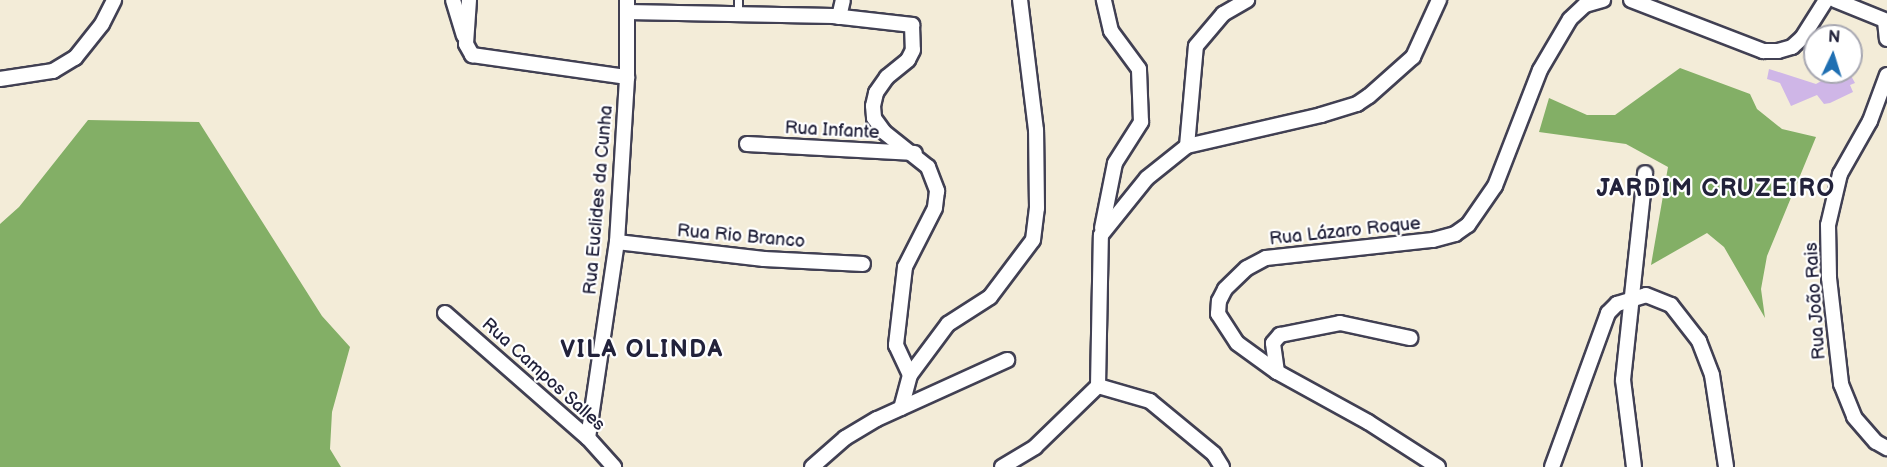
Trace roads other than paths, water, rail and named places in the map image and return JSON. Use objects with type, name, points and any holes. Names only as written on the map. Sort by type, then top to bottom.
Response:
[{"type":"street","points":[[0,79],[53,71],[75,58],[102,24],[114,0]]},
{"type":"street","points":[[453,0],[466,44],[477,56],[627,77]]},
{"type":"street","points":[[466,44],[470,0]]},
{"type":"street","points":[[839,17],[843,0]]},
{"type":"street","points":[[901,408],[910,375],[948,324],[990,297],[1033,240],[1037,208],[1036,130],[1020,0]]},
{"type":"street","points":[[1008,466],[1035,447],[1098,386],[1101,235],[1115,163],[1141,122],[1139,69],[1111,31],[1104,0]]},
{"type":"street","points":[[1186,146],[1196,46],[1223,14],[1247,0]]},
{"type":"street","points":[[1101,235],[1147,178],[1186,146],[1357,104],[1413,57],[1439,0]]},
{"type":"street","name":"Rua Lázaro Roque","points":[[1438,467],[1416,451],[1277,372],[1237,343],[1224,327],[1218,314],[1225,289],[1247,268],[1281,254],[1433,240],[1461,230],[1479,214],[1495,186],[1540,70],[1570,19],[1585,5],[1603,0]]},
{"type":"street","points":[[1631,0],[1763,51],[1778,51],[1792,47],[1802,38],[1826,0]]},
{"type":"street","points":[[1835,0],[1886,21],[1887,39]]},
{"type":"street","points":[[627,6],[738,15],[839,17],[912,25],[913,50],[908,60],[887,77],[876,93],[873,106],[874,118],[884,132],[915,153],[928,167],[937,191],[935,208],[905,267],[896,345],[910,375]]},
{"type":"street","name":"Rua Euclides da Cunha","points":[[588,438],[617,242],[627,77],[627,6]]},
{"type":"street","name":"Rua João Rais","points":[[1887,75],[1870,121],[1840,174],[1828,225],[1829,278],[1841,384],[1854,417],[1876,442],[1887,448]]},
{"type":"street","name":"Rua Infante","points":[[747,144],[915,153]]},
{"type":"street","points":[[1634,467],[1623,380],[1644,173]]},
{"type":"street","name":"Rua Rio Branco","points":[[617,242],[764,259],[862,264]]},
{"type":"street","points":[[1552,467],[1600,328],[1617,304],[1633,296],[1660,298],[1671,305],[1699,341],[1712,375],[1726,467]]},
{"type":"street","name":"Rua Campos Salles","points":[[445,313],[588,438],[614,467]]},
{"type":"street","points":[[1277,372],[1273,343],[1280,335],[1340,323],[1410,338]]},
{"type":"street","points":[[812,467],[845,438],[901,408],[1007,360]]},
{"type":"street","points":[[1098,386],[1150,401],[1214,454],[1222,467]]},
{"type":"street","points":[[1416,451],[1420,467]]},
{"type":"lane","points":[[738,0],[738,15]]},
{"type":"district","name":"JARDIM CRUZEIRO","points":[[1716,189]]},
{"type":"district","name":"VILA OLINDA","points":[[642,350]]}]
